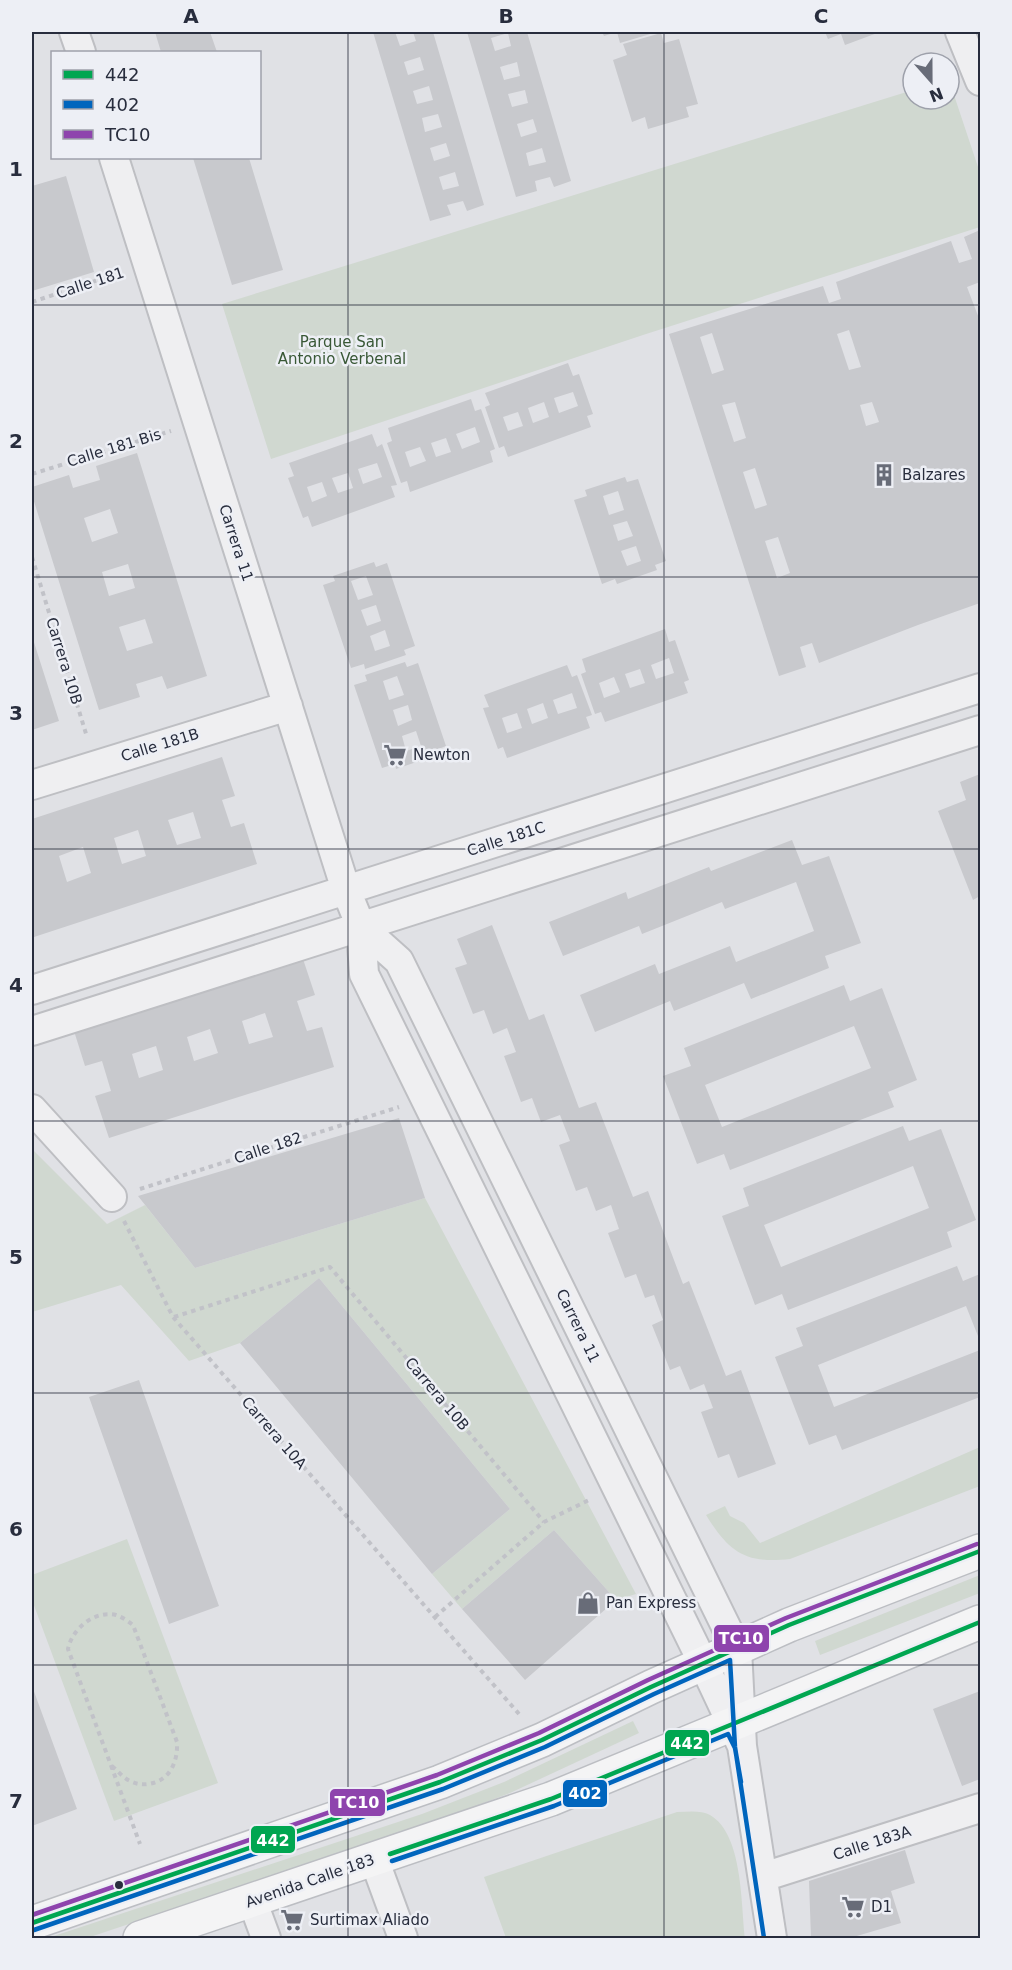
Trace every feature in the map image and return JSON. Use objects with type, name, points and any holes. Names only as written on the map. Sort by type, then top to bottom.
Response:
[{"type":"main road","points":[[32,1923],[440,1782],[542,1740],[789,1625],[981,1551]]},
{"type":"main road","name":"Avenida Calle 183","points":[[140,1938],[551,1799],[738,1730],[981,1622]]},
{"type":"street","points":[[75,32],[81,51]]},
{"type":"street","points":[[960,32],[981,81]]},
{"type":"street","name":"Carrera 11","points":[[114,159],[346,890],[361,927],[364,974],[703,1664],[738,1730]]},
{"type":"street","name":"Calle 181C","points":[[32,990],[981,688]]},
{"type":"street","name":"Calle 181B","points":[[32,785],[288,706]]},
{"type":"street","points":[[32,1031],[981,730]]},
{"type":"street","name":"Carrera 11","points":[[361,927],[399,961],[737,1648],[738,1730],[772,1938]]},
{"type":"street","points":[[32,1109],[112,1197]]},
{"type":"street","name":"Calle 183A","points":[[763,1878],[981,1808]]},
{"type":"street","points":[[374,1859],[403,1938]]},
{"type":"street","points":[[252,1900],[266,1938]]},
{"type":"path","name":"Calle 181","points":[[32,302],[148,264]]},
{"type":"path","name":"Calle 181 Bis","points":[[32,474],[197,423]]},
{"type":"path","name":"Carrera 10B","points":[[32,557],[96,765]]},
{"type":"path","name":"Calle 182","points":[[112,1197],[424,1099]]},
{"type":"path","name":"Carrera 10A","points":[[112,1197],[173,1317],[542,1740]]},
{"type":"path","name":"Carrera 10B","points":[[173,1317],[330,1267],[544,1522]]},
{"type":"path","points":[[435,1617],[544,1522],[615,1486]]},
{"type":"path","points":[[112,1766],[131,1782],[141,1785],[156,1783],[166,1777],[174,1766],[177,1754],[177,1742],[133,1625],[115,1615],[94,1617],[85,1623],[70,1638],[68,1649],[140,1844]]},
{"type":"green space","name":"Parque San Antonio Verbenal","points":[[901,94],[901,111],[959,111],[980,173],[980,227],[643,335],[271,459],[222,304]]},
{"type":"green space","points":[[32,1149],[107,1224],[145,1205],[195,1268],[425,1198],[636,1594],[616,1600],[554,1530],[462,1609],[432,1574],[510,1509],[319,1278],[240,1343],[189,1361],[121,1285],[32,1312]]},
{"type":"green space","points":[[980,1447],[980,1486],[790,1559],[761,1559],[740,1553],[722,1538],[706,1515],[725,1506],[730,1516],[744,1523],[760,1543]]},
{"type":"green space","points":[[127,1539],[218,1783],[114,1821],[32,1600],[32,1575]]},
{"type":"green space","points":[[980,1575],[980,1593],[820,1655],[815,1641]]},
{"type":"green space","points":[[633,1721],[639,1733],[510,1793],[423,1826],[87,1938],[48,1938],[422,1814],[504,1782]]},
{"type":"green space","points":[[677,1812],[706,1813],[721,1824],[729,1837],[735,1853],[741,1889],[745,1938],[506,1938],[484,1877]]},
{"type":"building","points":[[155,32],[210,32],[217,51],[161,51]]},
{"type":"building","points":[[373,32],[395,32],[400,46],[416,41],[413,32],[433,32],[484,205],[467,211],[463,201],[447,205],[451,215],[430,221]],"holes":[[[420,57],[424,70],[408,75],[404,62]],[[429,86],[433,100],[417,104],[413,91]],[[438,114],[442,127],[425,132],[422,118]],[[446,143],[450,156],[434,161],[430,148]],[[455,172],[459,186],[443,190],[439,177]]]},
{"type":"building","points":[[467,32],[527,32],[571,181],[554,187],[550,177],[535,181],[537,191],[516,197]],"holes":[[[508,33],[511,46],[495,51],[491,38]],[[517,62],[520,76],[504,80],[500,67]],[[525,90],[528,103],[512,107],[508,94]],[[533,119],[537,132],[521,137],[517,124]],[[542,148],[546,162],[529,166],[526,153]]]},
{"type":"building","points":[[602,32],[617,32],[604,36]]},
{"type":"building","points":[[617,32],[657,32],[620,43]]},
{"type":"building","points":[[825,32],[880,32],[845,45],[841,34],[828,39]]},
{"type":"building","points":[[661,33],[664,43],[679,39],[698,104],[686,107],[689,117],[648,129],[645,117],[632,122],[613,60],[627,55],[623,44]]},
{"type":"building","points":[[193,159],[249,159],[283,270],[232,285]]},
{"type":"building","points":[[66,176],[94,272],[32,291],[32,186]]},
{"type":"building","points":[[980,230],[980,282],[967,287],[980,321],[980,603],[819,663],[812,643],[800,647],[806,667],[779,676],[669,334],[823,286],[829,303],[841,299],[836,282],[951,241],[959,263],[972,259],[964,237]],"holes":[[[849,330],[861,367],[849,370],[837,334]],[[712,333],[724,370],[712,374],[700,337]],[[735,402],[746,438],[734,442],[722,405]],[[872,402],[879,422],[866,426],[860,405]],[[755,468],[767,505],[755,509],[743,472]],[[778,537],[790,573],[777,578],[765,541]]]},
{"type":"building","points":[[568,363],[573,376],[579,374],[593,414],[587,416],[591,427],[508,457],[504,446],[499,448],[485,407],[490,405],[485,393]],"holes":[[[573,392],[578,406],[559,413],[554,398]],[[544,402],[549,417],[533,423],[528,408]],[[518,412],[523,426],[508,431],[503,417]]]},
{"type":"building","points":[[471,399],[475,411],[481,409],[495,449],[490,451],[493,462],[410,492],[407,481],[401,483],[387,443],[392,441],[388,428]],"holes":[[[475,427],[480,442],[462,449],[456,434]],[[446,438],[451,452],[436,457],[431,443]],[[420,447],[426,461],[410,467],[405,452]]]},
{"type":"building","points":[[372,434],[377,447],[382,444],[397,485],[391,486],[395,497],[312,527],[308,516],[303,518],[288,478],[294,476],[289,463]],"holes":[[[377,463],[382,477],[363,484],[358,469]],[[348,473],[353,488],[338,493],[332,478]],[[322,482],[327,496],[312,502],[307,487]]]},
{"type":"building","points":[[137,453],[207,676],[167,689],[162,676],[136,684],[140,697],[99,710],[32,495],[32,487],[69,475],[73,488],[100,480],[96,466]],"holes":[[[110,509],[118,533],[92,542],[84,518]],[[128,564],[135,588],[109,596],[102,572]],[[145,619],[153,643],[127,651],[119,627]]]},
{"type":"building","points":[[625,477],[627,482],[638,479],[666,561],[655,565],[657,570],[617,584],[615,579],[602,584],[574,500],[587,496],[585,490]],"holes":[[[618,491],[624,510],[609,515],[603,496]],[[627,521],[633,536],[618,541],[613,525]],[[636,546],[641,561],[627,566],[621,551]]]},
{"type":"building","points":[[374,562],[376,567],[387,563],[415,646],[404,650],[406,655],[365,669],[364,664],[351,668],[323,585],[335,581],[333,576]],"holes":[[[366,576],[373,595],[358,600],[351,581]],[[376,605],[381,621],[367,626],[361,610]],[[385,630],[390,646],[375,651],[370,636]]]},
{"type":"building","points":[[665,629],[669,642],[675,640],[689,680],[684,682],[688,693],[605,722],[601,712],[595,714],[581,674],[586,672],[582,659]],"holes":[[[669,658],[674,673],[656,679],[651,665]],[[640,669],[645,683],[630,688],[625,674]],[[614,677],[620,692],[604,698],[599,683]]]},
{"type":"building","points":[[32,636],[59,721],[32,730]]},
{"type":"building","points":[[405,662],[407,667],[418,663],[446,746],[436,750],[437,755],[396,769],[395,764],[382,768],[354,685],[367,681],[365,675]],"holes":[[[397,676],[404,695],[389,700],[383,681]],[[408,705],[412,720],[398,726],[393,710]],[[416,731],[421,746],[406,751],[402,736]]]},
{"type":"building","points":[[567,665],[572,677],[577,675],[592,715],[586,717],[590,728],[507,758],[503,747],[498,749],[483,708],[489,707],[484,695]],"holes":[[[572,693],[577,708],[558,714],[553,700]],[[543,703],[548,718],[532,724],[527,709]],[[517,713],[522,728],[507,733],[502,718]]]},
{"type":"building","points":[[222,757],[235,796],[222,800],[231,827],[244,823],[257,864],[34,937],[32,930],[32,892],[34,892],[32,819]],"holes":[[[193,812],[201,838],[177,845],[168,820]],[[138,830],[146,856],[122,864],[114,838]],[[83,847],[91,873],[67,882],[59,856]]]},
{"type":"building","points":[[980,774],[980,896],[973,900],[938,811],[966,800],[960,782]]},
{"type":"building","points":[[792,840],[802,865],[829,856],[861,943],[825,956],[829,968],[751,999],[744,983],[674,1011],[670,1001],[595,1032],[580,995],[655,964],[659,974],[730,946],[736,962],[814,931],[796,882],[725,909],[722,902],[642,934],[639,926],[563,956],[549,922],[626,892],[628,899],[709,867],[711,871]]},
{"type":"building","points":[[492,925],[529,1020],[544,1014],[579,1108],[596,1102],[633,1197],[648,1191],[683,1284],[689,1281],[726,1376],[741,1370],[776,1464],[738,1478],[729,1454],[718,1458],[701,1412],[713,1408],[704,1384],[690,1390],[680,1366],[670,1370],[652,1325],[663,1320],[654,1295],[645,1298],[636,1274],[625,1278],[608,1233],[619,1229],[611,1205],[596,1211],[587,1187],[576,1191],[559,1145],[570,1141],[560,1115],[541,1122],[532,1098],[521,1102],[504,1056],[516,1052],[507,1028],[493,1034],[484,1010],[473,1014],[455,968],[467,964],[457,939]]},
{"type":"building","points":[[303,959],[315,995],[297,1001],[307,1031],[322,1027],[334,1067],[109,1138],[95,1096],[111,1091],[102,1061],[85,1066],[74,1031]],"holes":[[[265,1013],[273,1037],[249,1044],[242,1021]],[[210,1029],[218,1053],[194,1061],[187,1037]],[[156,1046],[163,1070],[139,1078],[132,1054]]]},
{"type":"building","points":[[844,985],[850,1001],[882,988],[917,1080],[888,1092],[894,1107],[730,1170],[724,1154],[697,1164],[663,1076],[691,1066],[684,1048]],"holes":[[[854,1026],[871,1068],[722,1127],[705,1085]]]},
{"type":"building","points":[[399,1118],[425,1198],[195,1268],[138,1196]]},
{"type":"building","points":[[903,1126],[909,1141],[941,1129],[976,1220],[947,1232],[952,1247],[788,1310],[782,1294],[755,1305],[722,1216],[749,1206],[743,1188]],"holes":[[[913,1166],[929,1208],[781,1267],[764,1225]]]},
{"type":"building","points":[[957,1266],[963,1281],[980,1274],[980,1341],[966,1306],[818,1365],[834,1407],[980,1350],[980,1397],[842,1450],[836,1435],[809,1445],[775,1357],[803,1346],[796,1328]]},
{"type":"building","points":[[319,1278],[510,1509],[432,1574],[240,1343]]},
{"type":"building","points":[[139,1380],[219,1606],[169,1624],[89,1397]]},
{"type":"building","points":[[554,1530],[616,1600],[525,1680],[462,1609]]},
{"type":"building","points":[[32,1686],[77,1809],[32,1826]]},
{"type":"building","points":[[980,1691],[980,1779],[962,1786],[933,1709]]},
{"type":"building","name":"D1","points":[[905,1850],[915,1883],[891,1891],[901,1923],[850,1938],[811,1938],[809,1881]]},
{"type":"transit line","name":"TC10","points":[[32,1915],[437,1775],[539,1733],[648,1680],[786,1618],[977,1544]]},
{"type":"transit line","name":"442","points":[[32,1923],[440,1782],[542,1740],[651,1687],[789,1625],[980,1551]]},
{"type":"transit line","name":"442","points":[[390,1854],[551,1799],[980,1622]]},
{"type":"transit line","name":"402","points":[[34,1930],[443,1789],[545,1747],[730,1660],[735,1747],[764,1938]]},
{"type":"transit line","name":"402","points":[[392,1861],[554,1806],[728,1734],[735,1748],[741,1782]]},
{"type":"place","name":"Balzares","points":[[884,475]]},
{"type":"place","name":"Newton","points":[[395,755]]},
{"type":"place","name":"Pan Express","points":[[588,1603]]},
{"type":"place","name":"D1","points":[[853,1907]]},
{"type":"place","name":"Surtimax Aliado","points":[[292,1920]]}]
